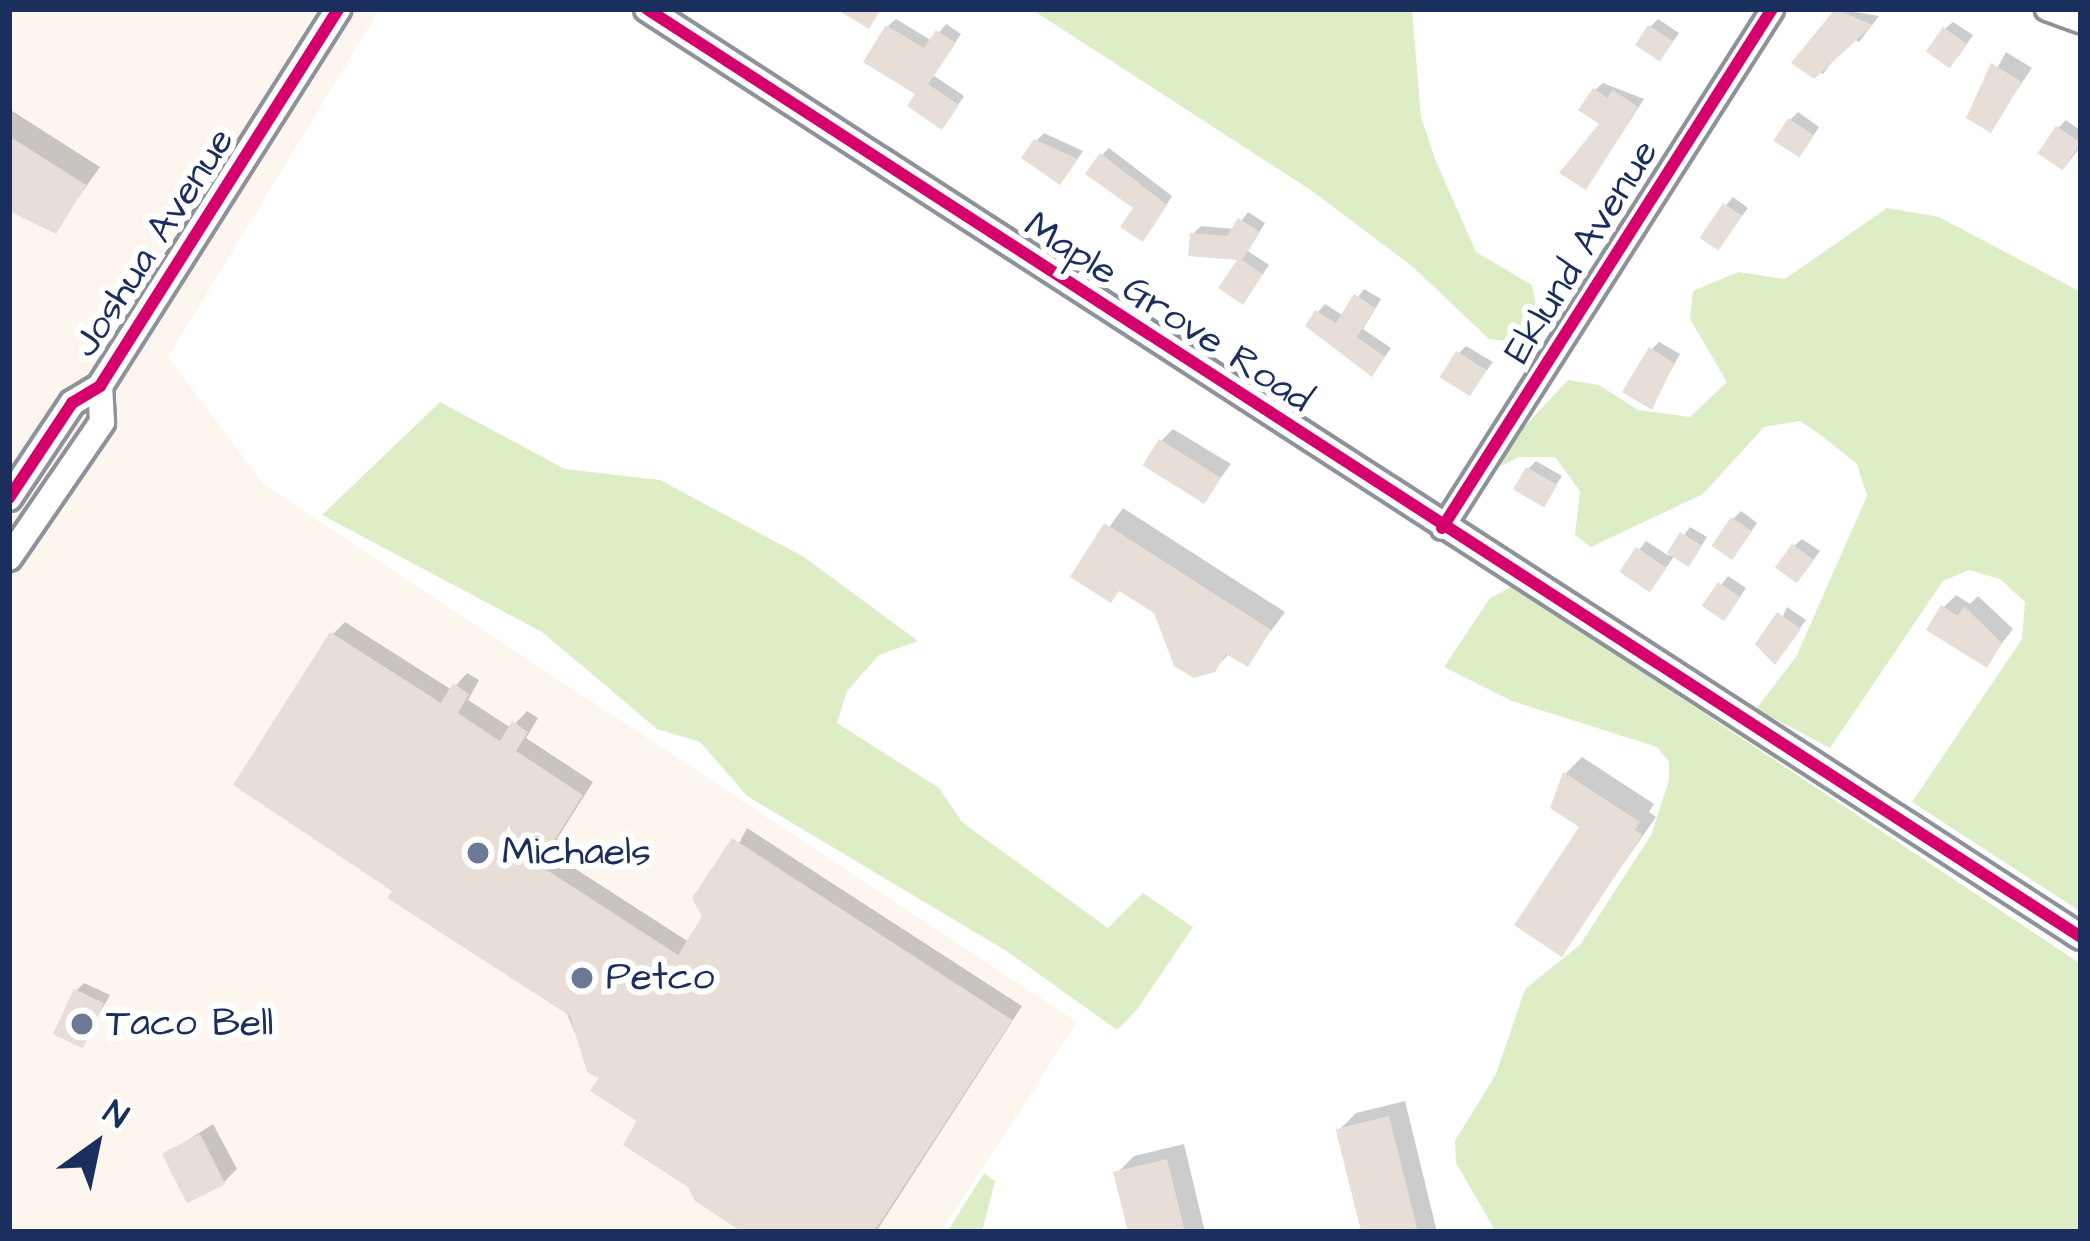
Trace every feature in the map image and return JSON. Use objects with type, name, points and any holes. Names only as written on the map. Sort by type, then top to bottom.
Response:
[{"type":"street","name":"Joshua Avenue","points":[[9,498],[72,403],[100,386],[338,9]]},
{"type":"street","name":"Maple Grove Road","points":[[647,9],[1442,528],[2081,937]]},
{"type":"street","name":"Eklund Avenue","points":[[1442,528],[1772,9]]},
{"type":"street","points":[[2046,9],[2081,22]]},
{"type":"street","name":"Joshua Avenue","points":[[9,558],[102,422],[100,386]]},
{"type":"shaded area","points":[[9,9],[380,9],[168,357],[264,485],[1077,1022],[941,1232],[9,1232]]},
{"type":"green space","points":[[1031,9],[1412,9],[1421,117],[1435,159],[1476,252],[1532,285],[1538,316],[1516,342],[1489,339],[1413,267],[1312,191]]},
{"type":"green space","points":[[1887,208],[1939,217],[2081,292],[2081,912],[1912,802],[2022,639],[2025,602],[2000,579],[1969,570],[1943,581],[1830,748],[1756,709],[1796,657],[1867,496],[1857,464],[1822,436],[1800,421],[1764,427],[1703,494],[1591,547],[1575,535],[1580,491],[1555,457],[1518,457],[1502,466],[1494,459],[1568,380],[1599,385],[1638,410],[1690,417],[1727,382],[1690,319],[1693,291],[1738,272],[1785,279]]},
{"type":"green space","points":[[440,402],[565,469],[660,480],[804,557],[918,641],[879,655],[847,691],[837,723],[939,788],[962,822],[1108,928],[1143,893],[1193,927],[1136,1011],[1117,1030],[1008,952],[747,796],[700,742],[657,729],[542,632],[322,515]]},
{"type":"green space","points":[[1513,586],[2081,964],[2081,1232],[1496,1232],[1456,1163],[1455,1141],[1496,1074],[1525,989],[1580,945],[1651,835],[1669,780],[1669,762],[1657,747],[1512,701],[1444,667],[1490,598]]},
{"type":"green space","points":[[984,1173],[995,1181],[982,1232],[947,1232]]},
{"type":"building","points":[[836,9],[881,9],[869,29]]},
{"type":"building","points":[[1835,9],[1873,25],[1814,79],[1791,63]]},
{"type":"building","points":[[886,25],[924,48],[936,30],[956,43],[928,84],[959,105],[942,130],[907,106],[915,94],[863,62]]},
{"type":"building","points":[[1648,25],[1673,41],[1660,61],[1635,45]]},
{"type":"building","points":[[1943,27],[1967,44],[1950,68],[1926,52]]},
{"type":"building","points":[[1991,63],[2022,82],[1991,133],[1966,118]]},
{"type":"building","points":[[1593,88],[1607,98],[1613,90],[1638,107],[1586,190],[1559,173],[1599,124],[1578,110]]},
{"type":"building","points":[[1788,118],[1814,135],[1799,158],[1773,141]]},
{"type":"building","points":[[2056,126],[2081,143],[2062,170],[2038,153]]},
{"type":"building","points":[[9,136],[86,185],[56,234],[9,211]]},
{"type":"building","points":[[1034,139],[1078,159],[1060,185],[1021,158]]},
{"type":"building","points":[[1100,153],[1167,205],[1143,242],[1120,227],[1133,208],[1085,174]]},
{"type":"building","points":[[1723,203],[1742,216],[1719,251],[1700,238]]},
{"type":"building","points":[[1238,218],[1260,232],[1242,260],[1263,274],[1243,305],[1218,288],[1237,260],[1188,256],[1190,233],[1227,236]]},
{"type":"building","points":[[1354,294],[1375,308],[1357,337],[1385,357],[1372,377],[1305,326],[1315,310],[1336,323]]},
{"type":"building","points":[[1649,347],[1674,363],[1652,410],[1622,392]]},
{"type":"building","points":[[1456,351],[1487,370],[1470,396],[1440,377]]},
{"type":"building","points":[[1159,439],[1221,478],[1204,504],[1143,465]]},
{"type":"building","points":[[1526,467],[1557,485],[1544,508],[1513,490]]},
{"type":"building","points":[[1731,517],[1752,531],[1732,560],[1711,546]]},
{"type":"building","points":[[1104,523],[1271,630],[1248,667],[1226,654],[1215,672],[1194,678],[1174,666],[1154,613],[1119,591],[1111,603],[1070,577]]},
{"type":"building","points":[[1680,532],[1702,546],[1689,567],[1667,553]]},
{"type":"building","points":[[1792,544],[1814,560],[1797,583],[1775,567]]},
{"type":"building","points":[[1636,547],[1667,568],[1650,593],[1619,572]]},
{"type":"building","points":[[1718,582],[1740,597],[1724,621],[1702,606]]},
{"type":"building","points":[[1941,605],[1958,616],[1964,606],[2002,643],[1987,668],[1926,630]]},
{"type":"building","points":[[1777,612],[1801,629],[1775,665],[1755,644]]},
{"type":"building","points":[[330,632],[441,703],[453,683],[469,694],[458,713],[500,741],[512,721],[528,732],[516,751],[583,795],[547,852],[555,857],[547,870],[678,955],[702,917],[692,898],[732,838],[1012,1020],[874,1232],[742,1232],[695,1201],[688,1187],[623,1145],[637,1121],[590,1091],[599,1078],[587,1072],[570,1016],[387,898],[392,891],[233,785]]},
{"type":"building","points":[[1563,772],[1640,822],[1635,830],[1642,835],[1562,957],[1514,925],[1579,827],[1550,808]]},
{"type":"building","points":[[74,989],[104,1003],[83,1048],[53,1034]]},
{"type":"building","points":[[1389,1116],[1418,1231],[1361,1232],[1336,1129]]},
{"type":"building","points":[[200,1134],[225,1184],[187,1203],[162,1154]]},
{"type":"building","points":[[1167,1159],[1185,1232],[1128,1232],[1113,1172]]},
{"type":"cycle path","points":[[9,498],[72,403],[100,386],[338,9]]},
{"type":"cycle path","points":[[647,9],[2081,937]]},
{"type":"cycle path","points":[[1442,528],[1772,9]]},
{"type":"place","name":"Michaels","points":[[478,853]]},
{"type":"place","name":"Petco","points":[[582,978]]},
{"type":"place","name":"Taco Bell","points":[[82,1024]]}]
